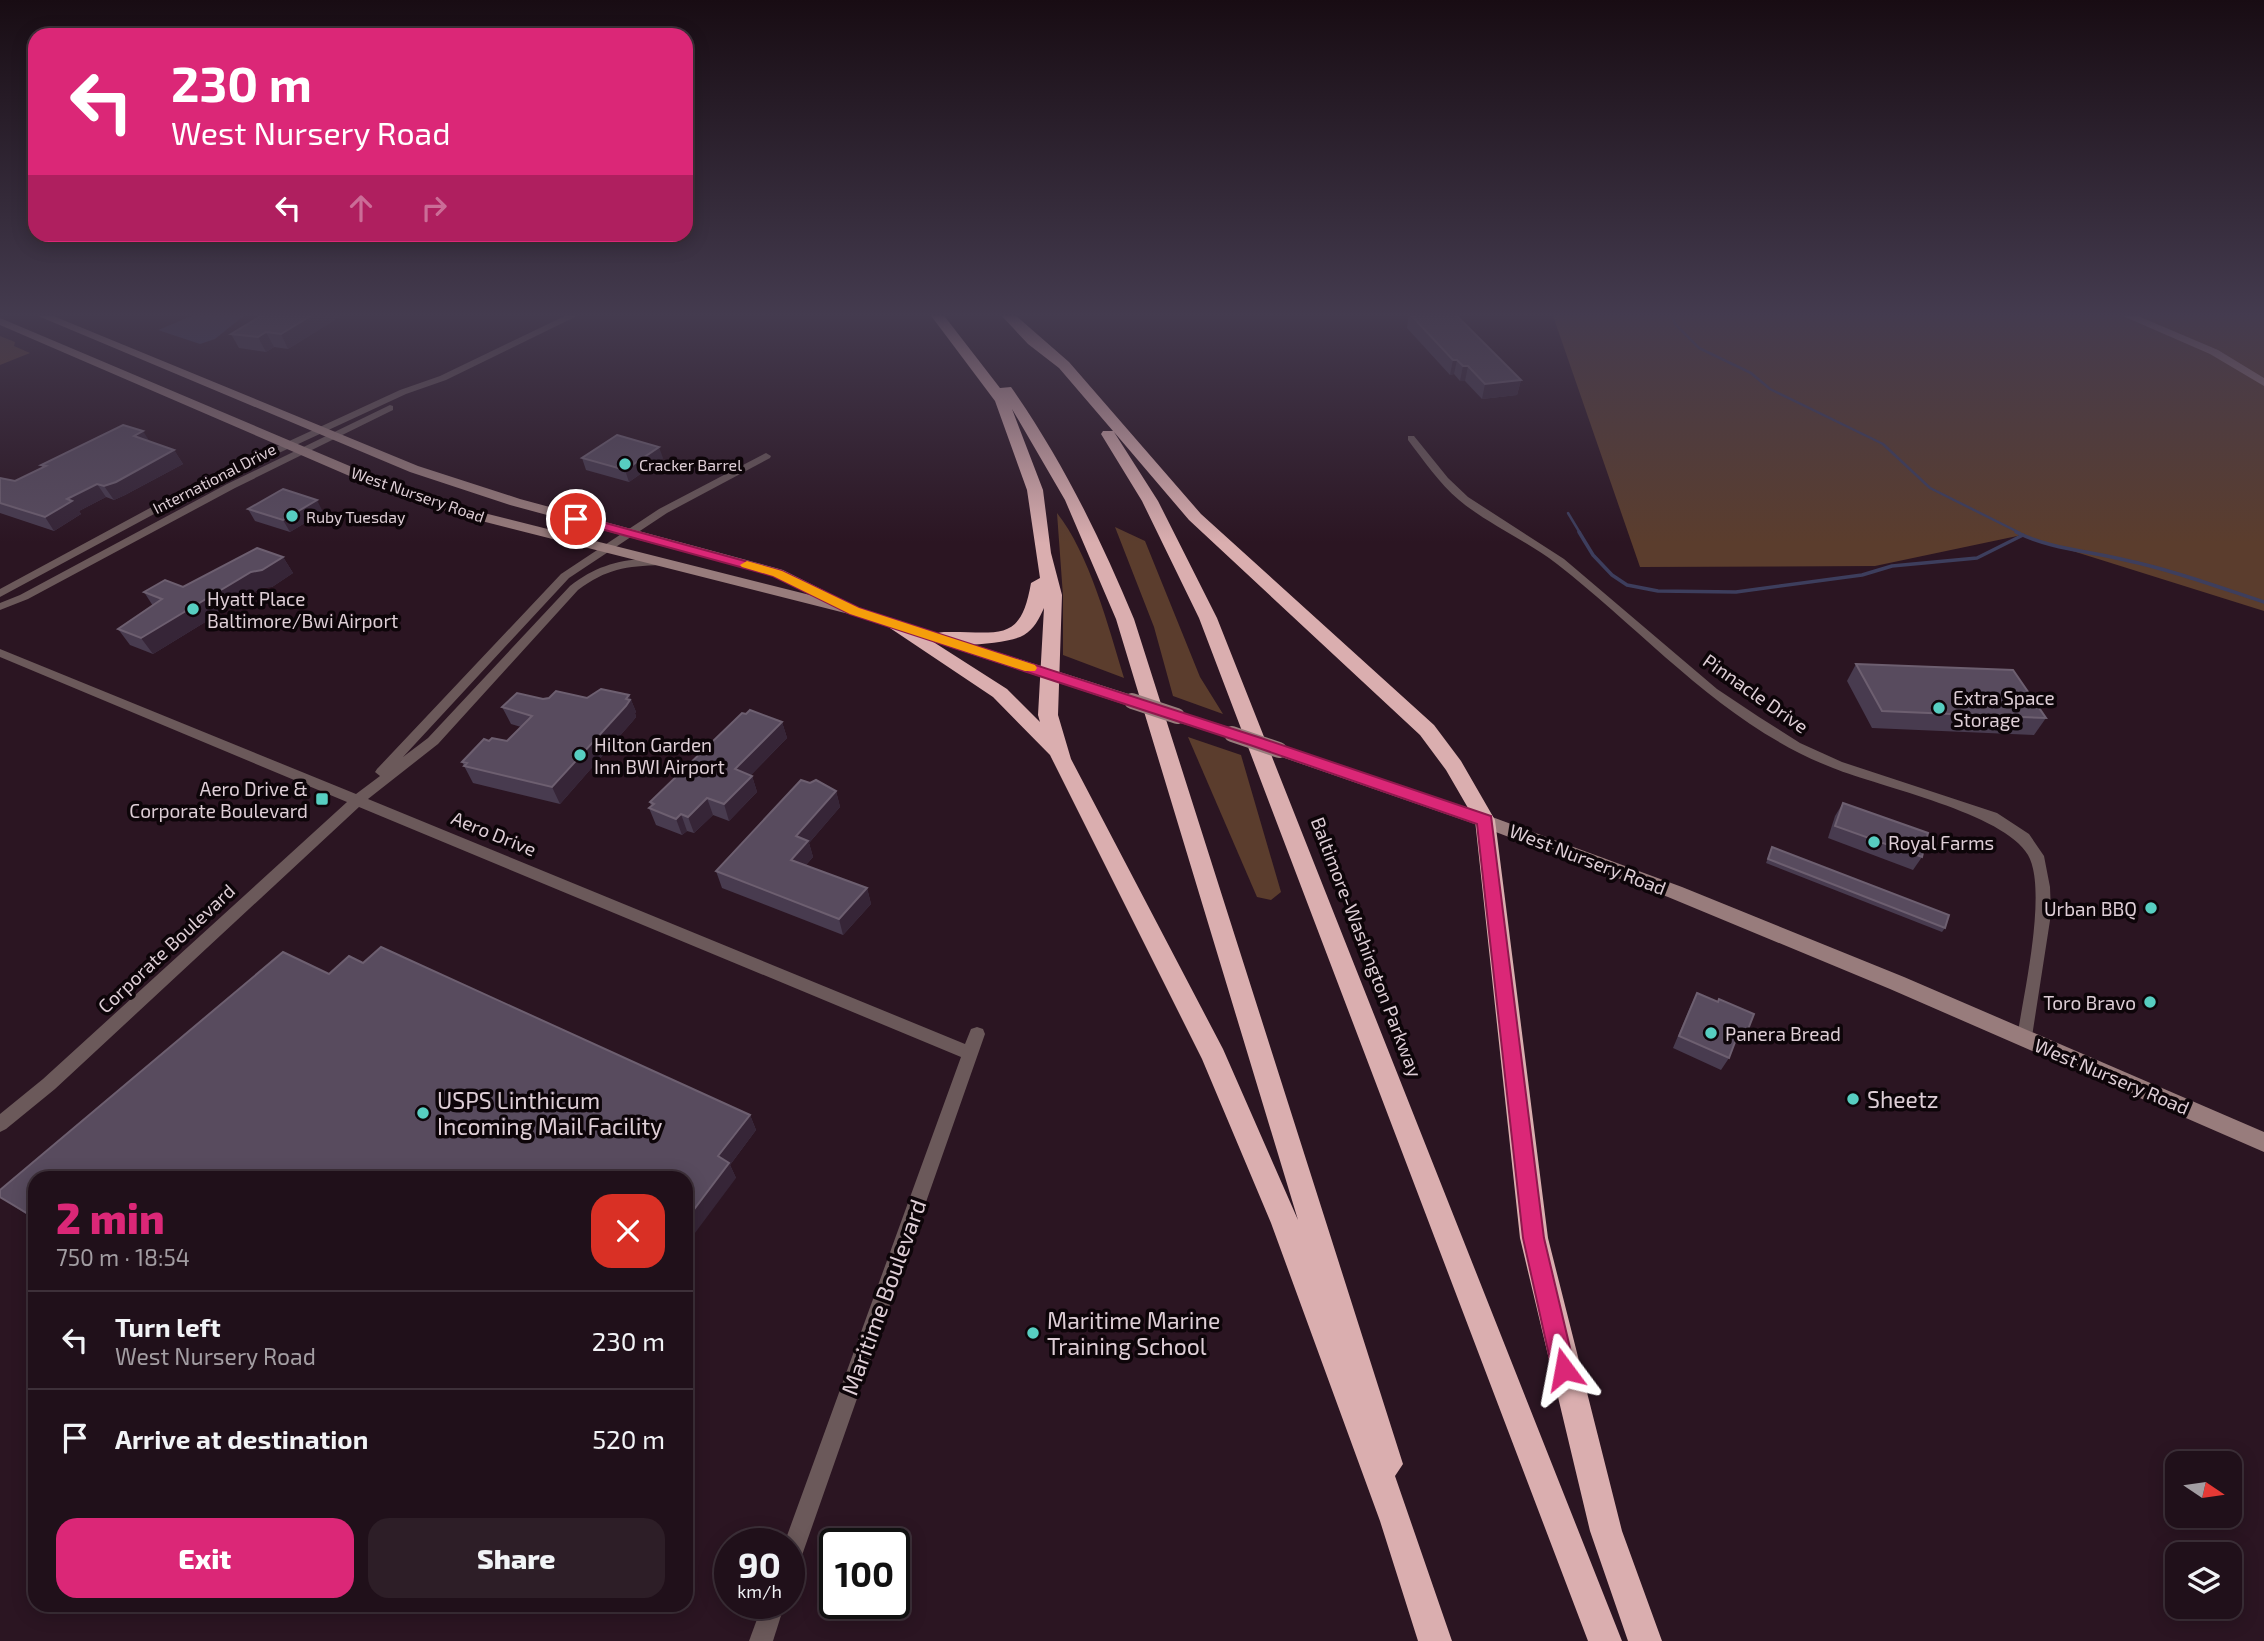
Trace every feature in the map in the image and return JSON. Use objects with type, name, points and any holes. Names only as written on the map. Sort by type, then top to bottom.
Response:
[{"type":"highway","points":[[995,390],[1002,401],[1035,490],[1043,553],[1053,595],[1048,715],[1061,759],[1214,1057],[1285,1223],[1396,1521],[1434,1641]]},
{"type":"highway","points":[[1004,390],[1027,419],[1073,498],[1107,573],[1145,681],[1399,1503],[1396,1521]]},
{"type":"highway","name":"Baltimore-Washington Parkway","points":[[1074,390],[1122,453],[1173,541],[1208,618],[1605,1641]]},
{"type":"highway","points":[[1085,390],[1195,517],[1427,730],[1454,766],[1485,820],[1534,1238],[1564,1369],[1606,1531],[1645,1641]]},
{"type":"highway","points":[[940,638],[1007,637],[1022,631],[1038,608],[1043,553]]},
{"type":"highway","points":[[893,624],[1000,693],[1022,713],[1061,759]]},
{"type":"main road","name":"West Nursery Road","points":[[161,390],[416,497],[463,512],[855,611],[1485,820],[1676,892],[2025,1038],[2264,1142]]},
{"type":"main road","name":"West Nursery Road","points":[[221,390],[456,484],[778,573],[855,611]]},
{"type":"main road","points":[[606,548],[632,545],[747,576],[778,573]]},
{"type":"street","name":"International Drive","points":[[0,593],[180,496],[318,430],[412,390]]},
{"type":"street","name":"International Drive","points":[[0,607],[24,597],[231,485],[334,437],[422,390]]},
{"type":"street","name":"Pinnacle Drive","points":[[1411,438],[1444,480],[1464,499],[1560,561],[1713,692],[1754,720],[1795,746],[1837,765],[1993,817],[2024,838],[2037,856],[2043,887],[2043,914],[2025,1038]]},
{"type":"street","name":"Corporate Boulevard","points":[[358,800],[565,576],[687,497],[766,456]]},
{"type":"street","name":"Corporate Boulevard","points":[[0,1124],[49,1084],[358,800],[433,741],[555,608],[590,575],[615,565],[662,562]]},
{"type":"street","name":"Aero Drive","points":[[0,653],[970,1053]]},
{"type":"street","name":"Maritime Boulevard","points":[[801,1528],[977,1034]]},
{"type":"street","points":[[761,1641],[769,1619]]},
{"type":"shaded area","points":[[1579,390],[2264,390],[2264,611],[2022,535],[1875,566],[1640,567]]},
{"type":"shaded area","points":[[1057,513],[1079,549],[1088,570],[1105,614],[1124,678],[1063,655],[1063,596]]},
{"type":"shaded area","points":[[1115,527],[1145,541],[1200,677],[1223,714],[1173,696],[1154,627]]},
{"type":"shaded area","points":[[1188,737],[1241,755],[1281,892],[1271,900],[1257,897]]},
{"type":"building","points":[[123,425],[143,431],[134,436],[174,450],[116,482],[104,486],[97,484],[67,499],[72,501],[45,517],[0,503],[0,478],[15,481],[46,466],[41,465]]},
{"type":"building","points":[[617,435],[659,447],[625,470],[582,458]]},
{"type":"building","points":[[283,489],[317,500],[283,520],[248,509]]},
{"type":"building","points":[[257,548],[283,557],[262,570],[251,572],[141,638],[118,629],[162,599],[144,592],[165,580],[183,587]]},
{"type":"building","points":[[1856,664],[2013,670],[2046,718],[1882,711]]},
{"type":"building","points":[[601,689],[629,695],[626,699],[630,700],[552,787],[464,766],[467,763],[462,762],[484,739],[507,741],[532,716],[502,707],[517,693],[543,699],[549,698],[556,691],[587,698]]},
{"type":"building","points":[[750,710],[782,722],[735,769],[752,776],[724,804],[707,798],[688,817],[681,814],[676,819],[649,808],[654,804],[650,802],[742,713],[746,714]]},
{"type":"building","points":[[801,780],[810,783],[816,780],[836,791],[796,836],[808,841],[791,860],[867,888],[839,919],[716,871]]},
{"type":"building","points":[[1843,803],[1928,833],[1922,857],[1835,826]]},
{"type":"building","name":"Royal Farms","points":[[1772,847],[1949,915],[1945,928],[1768,859]]},
{"type":"building","name":"USPS Linthicum Incoming Mail Facility","points":[[381,947],[750,1115],[718,1156],[729,1163],[693,1211],[693,1171],[28,1171],[28,1214],[0,1197],[0,1190],[283,952],[329,974],[349,956],[363,963]]},
{"type":"building","name":"Panera Bread","points":[[1697,993],[1754,1014],[1747,1032],[1740,1029],[1729,1058],[1679,1036]]},
{"type":"waterway","points":[[1771,390],[1883,444],[1930,488],[2020,533]]},
{"type":"waterway","points":[[1568,513],[1580,533]]},
{"type":"waterway","points":[[1579,532],[1593,555],[1612,575],[1627,585],[1658,591],[1736,592],[1862,575],[1892,566],[1977,558],[2023,535]]},
{"type":"waterway","points":[[2016,532],[2023,535]]},
{"type":"waterway","points":[[2023,535],[2056,546],[2160,569],[2264,602]]},
{"type":"slow traffic","points":[[747,565],[778,573],[855,611],[1030,668]]},
{"type":"place","name":"Cracker Barrel","points":[[625,464]]},
{"type":"place","name":"Ruby Tuesday","points":[[292,516]]},
{"type":"place","name":"Hyatt Place Baltimore/Bwi Airport","points":[[193,609]]},
{"type":"place","name":"Extra Space Storage","points":[[1939,708]]},
{"type":"place","name":"Hilton Garden Inn BWI Airport","points":[[580,755]]},
{"type":"place","name":"Aero Drive & Corporate Boulevard","points":[[322,799]]},
{"type":"place","name":"Royal Farms","points":[[1874,842]]},
{"type":"place","name":"Urban BBQ","points":[[2151,908]]},
{"type":"place","name":"Toro Bravo","points":[[2150,1002]]},
{"type":"place","name":"Panera Bread","points":[[1711,1033]]},
{"type":"place","name":"Sheetz","points":[[1853,1099]]},
{"type":"place","name":"USPS Linthicum Incoming Mail Facility","points":[[423,1113]]},
{"type":"place","name":"Maritime Marine Training School","points":[[1033,1333]]},
{"type":"route","points":[[576,519],[778,573],[855,611],[1112,694],[1485,820],[1534,1238],[1564,1369]]}]
